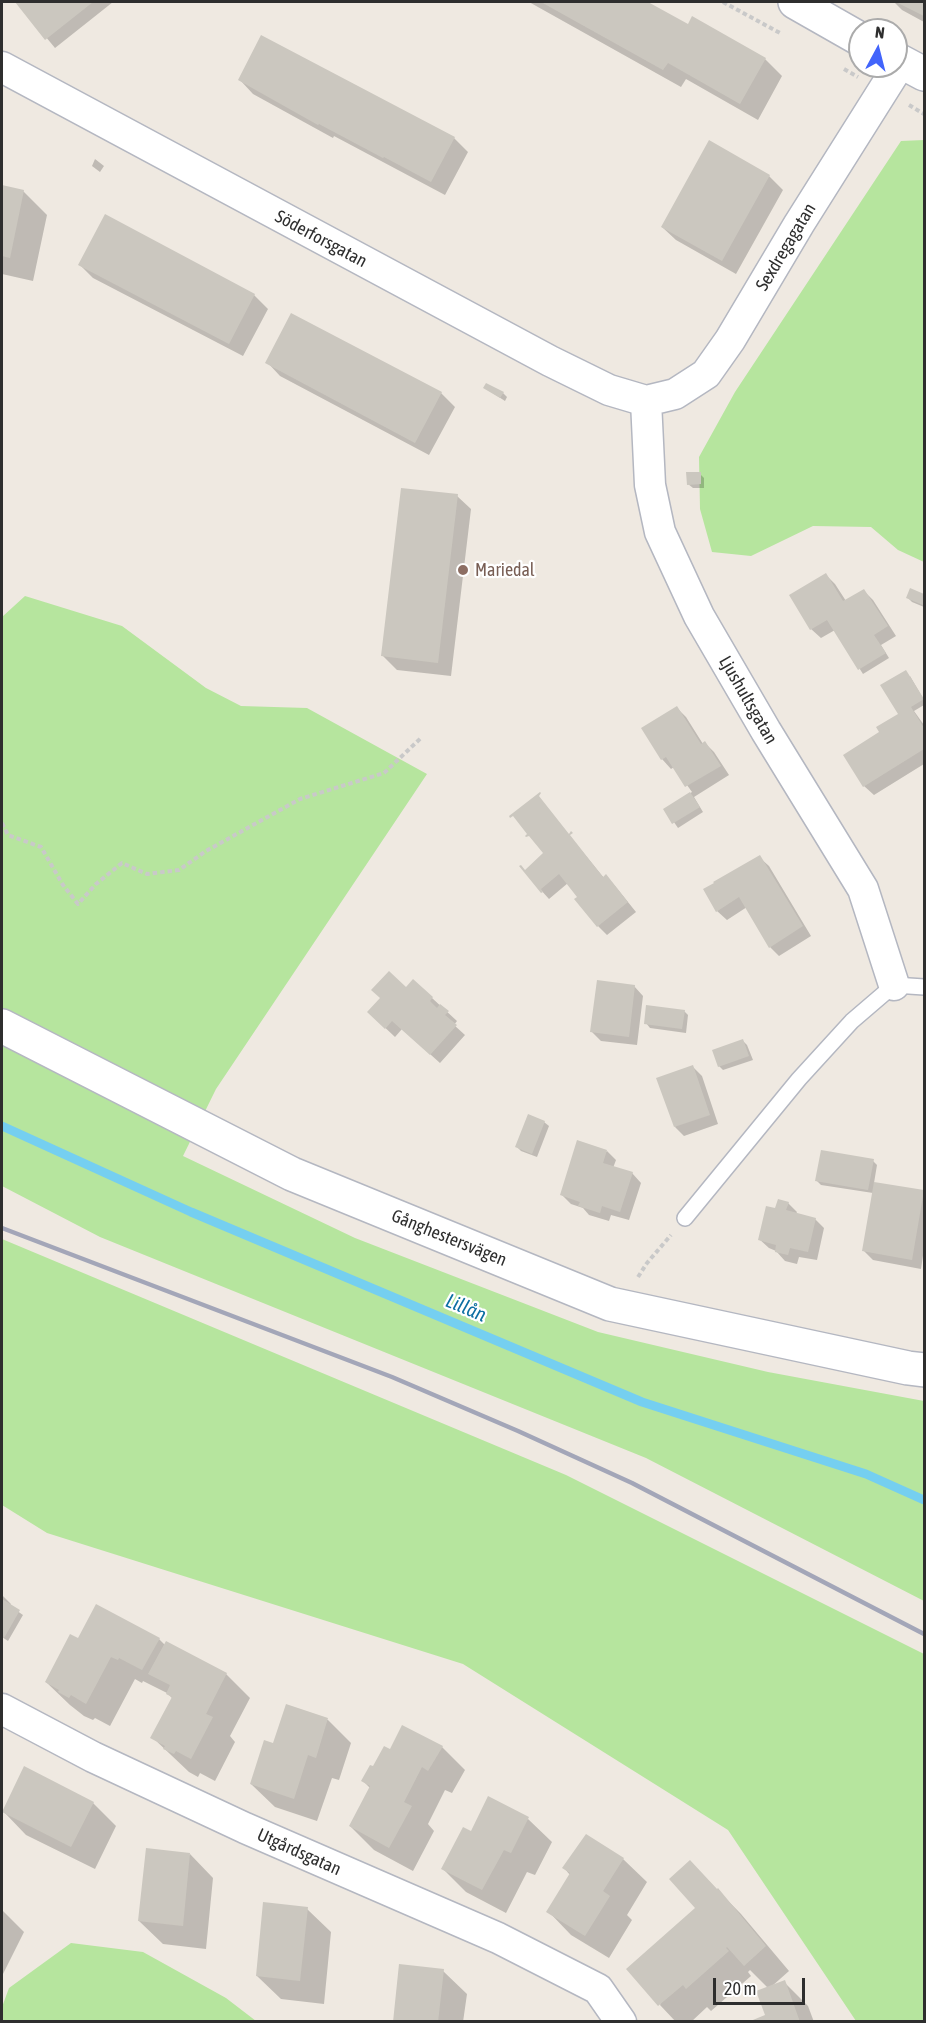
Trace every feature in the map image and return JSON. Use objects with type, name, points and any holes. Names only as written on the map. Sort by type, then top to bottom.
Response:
[{"type":"street","points":[[815,6],[848,30]]},
{"type":"street","name":"Söderforsgatan","points":[[2,67],[550,361],[609,390],[646,401]]},
{"type":"street","name":"Sexdregagatan","points":[[646,401],[675,394],[706,374],[730,340],[805,215],[898,78]]},
{"type":"street","name":"Ljushultsgatan","points":[[646,401],[650,485],[660,532],[699,616],[863,889],[894,985]]},
{"type":"street","name":"Gånghestersvägen","points":[[2,1026],[292,1174],[610,1304],[924,1370]]},
{"type":"street","name":"Utgårdsgatan","points":[[2,1709],[93,1756],[245,1828],[498,1938],[598,1989],[621,2022]]},
{"type":"lane","points":[[685,1218],[799,1079],[852,1021],[894,985],[924,987]]},
{"type":"path","points":[[2,823],[8,835],[41,847],[63,885],[78,904],[96,884],[122,863],[147,874],[179,870],[206,852],[300,799],[384,773],[421,738]]},
{"type":"path","points":[[638,1277],[685,1218]]},
{"type":"path","points":[[627,1274],[649,1280]]},
{"type":"green space","points":[[924,140],[924,562],[898,550],[871,527],[813,526],[751,556],[712,552],[700,509],[699,457],[735,392],[901,141]]},
{"type":"green space","points":[[25,596],[122,626],[206,688],[241,706],[307,708],[427,774],[216,1089],[183,1156],[355,1238],[598,1332],[768,1372],[924,1401],[924,1601],[646,1458],[100,1237],[2,1186],[2,617]]},
{"type":"green space","points":[[2,1239],[566,1475],[924,1654],[924,2021],[856,2021],[728,1830],[463,1664],[47,1533],[2,1505]]},
{"type":"green space","points":[[71,1943],[143,1952],[226,1998],[256,2021],[2,2021],[2,2007],[9,1988]]},
{"type":"building","points":[[15,2],[93,2],[45,40]]},
{"type":"building","points":[[541,2],[648,2],[688,24],[692,16],[766,58],[740,104],[668,63],[663,70]]},
{"type":"building","points":[[896,2],[924,2],[924,16]]},
{"type":"building","points":[[261,35],[455,137],[431,182],[318,125],[238,80]]},
{"type":"building","points":[[709,140],[770,175],[722,261],[661,227]]},
{"type":"building","points":[[2,185],[24,190],[10,258],[2,256]]},
{"type":"building","points":[[105,214],[255,294],[229,344],[78,265]]},
{"type":"building","points":[[291,313],[442,392],[415,443],[265,363]]},
{"type":"building","points":[[486,383],[504,392],[500,398],[483,388]]},
{"type":"building","points":[[686,472],[701,472],[701,484],[687,485]]},
{"type":"building","points":[[401,488],[458,494],[438,663],[381,656]]},
{"type":"building","points":[[826,573],[843,601],[864,589],[888,626],[874,635],[886,653],[858,670],[827,620],[810,630],[789,595]]},
{"type":"building","points":[[910,588],[924,594],[923,605],[906,598]]},
{"type":"building","points":[[906,670],[924,699],[911,707],[924,728],[924,749],[863,787],[843,755],[879,732],[876,727],[898,714],[880,685]]},
{"type":"building","points":[[677,706],[701,744],[705,741],[721,766],[685,787],[666,757],[661,760],[641,728]]},
{"type":"building","points":[[540,792],[539,796],[569,834],[571,831],[573,833],[570,835],[603,877],[606,874],[628,902],[597,927],[574,899],[577,897],[559,874],[541,889],[543,892],[541,893],[519,866],[521,865],[525,870],[543,853],[529,836],[525,836],[527,834],[513,816],[510,818],[509,816]]},
{"type":"building","points":[[690,792],[700,807],[672,824],[663,809]]},
{"type":"building","points":[[760,855],[803,926],[769,948],[739,897],[716,912],[703,889]]},
{"type":"building","points":[[389,971],[406,987],[413,979],[433,997],[430,1001],[437,1008],[440,1004],[449,1011],[445,1015],[457,1025],[430,1055],[392,1021],[385,1029],[367,1012],[380,998],[371,990]]},
{"type":"building","points":[[597,980],[635,985],[629,1037],[590,1032]]},
{"type":"building","points":[[646,1005],[685,1010],[682,1029],[644,1024]]},
{"type":"building","points":[[743,1039],[749,1056],[718,1067],[712,1050]]},
{"type":"building","points":[[693,1065],[710,1115],[674,1127],[656,1078]]},
{"type":"building","points":[[528,1114],[545,1121],[532,1154],[515,1147]]},
{"type":"building","points":[[577,1140],[607,1150],[603,1163],[633,1172],[620,1212],[602,1206],[600,1213],[578,1206],[580,1202],[560,1195]]},
{"type":"building","points":[[821,1150],[874,1159],[868,1190],[815,1181]]},
{"type":"building","points":[[874,1182],[924,1190],[912,1260],[862,1251]]},
{"type":"building","points":[[778,1199],[789,1202],[786,1210],[816,1218],[808,1252],[790,1248],[788,1255],[775,1252],[776,1245],[758,1240],[766,1206],[775,1208]]},
{"type":"building","points":[[2,1599],[20,1610],[4,1638],[2,1637]]},
{"type":"building","points":[[96,1604],[160,1638],[142,1670],[119,1658],[118,1660],[111,1657],[86,1704],[71,1695],[69,1698],[45,1682],[70,1634],[78,1638]]},
{"type":"building","points":[[166,1641],[227,1673],[206,1714],[213,1717],[191,1759],[176,1751],[174,1754],[163,1749],[165,1746],[150,1738],[172,1697],[166,1694],[170,1685],[148,1674]]},
{"type":"building","points":[[286,1704],[328,1718],[316,1758],[308,1755],[294,1799],[250,1784],[264,1740],[273,1743]]},
{"type":"building","points":[[402,1725],[443,1746],[428,1771],[422,1767],[404,1802],[412,1806],[389,1848],[349,1826],[370,1786],[361,1781],[384,1746],[390,1749]]},
{"type":"building","points":[[24,1766],[94,1802],[71,1847],[2,1812]]},
{"type":"building","points":[[488,1796],[529,1817],[511,1853],[504,1850],[482,1890],[441,1869],[463,1827],[471,1831]]},
{"type":"building","points":[[586,1834],[624,1858],[603,1891],[610,1896],[585,1936],[546,1912],[570,1873],[562,1868]]},
{"type":"building","points":[[146,1848],[190,1853],[183,1926],[138,1921]]},
{"type":"building","points":[[690,1860],[718,1888],[766,1946],[744,1966],[727,1947],[729,1951],[686,1989],[683,1985],[658,2006],[626,1969],[695,1908],[669,1879]]},
{"type":"building","points":[[263,1902],[308,1907],[300,1981],[256,1976]]},
{"type":"building","points":[[399,1964],[444,1969],[438,2022],[393,2022]]},
{"type":"building","points":[[785,1980],[800,2022],[748,2022],[765,2015],[756,1991]]},
{"type":"waterway","name":"Lillån","points":[[2,1126],[191,1212],[642,1402],[866,1474],[924,1500]]},
{"type":"railway","points":[[2,1228],[392,1377],[518,1431],[632,1483],[924,1634]]},
{"type":"place","name":"Mariedal","points":[[463,570]]}]
